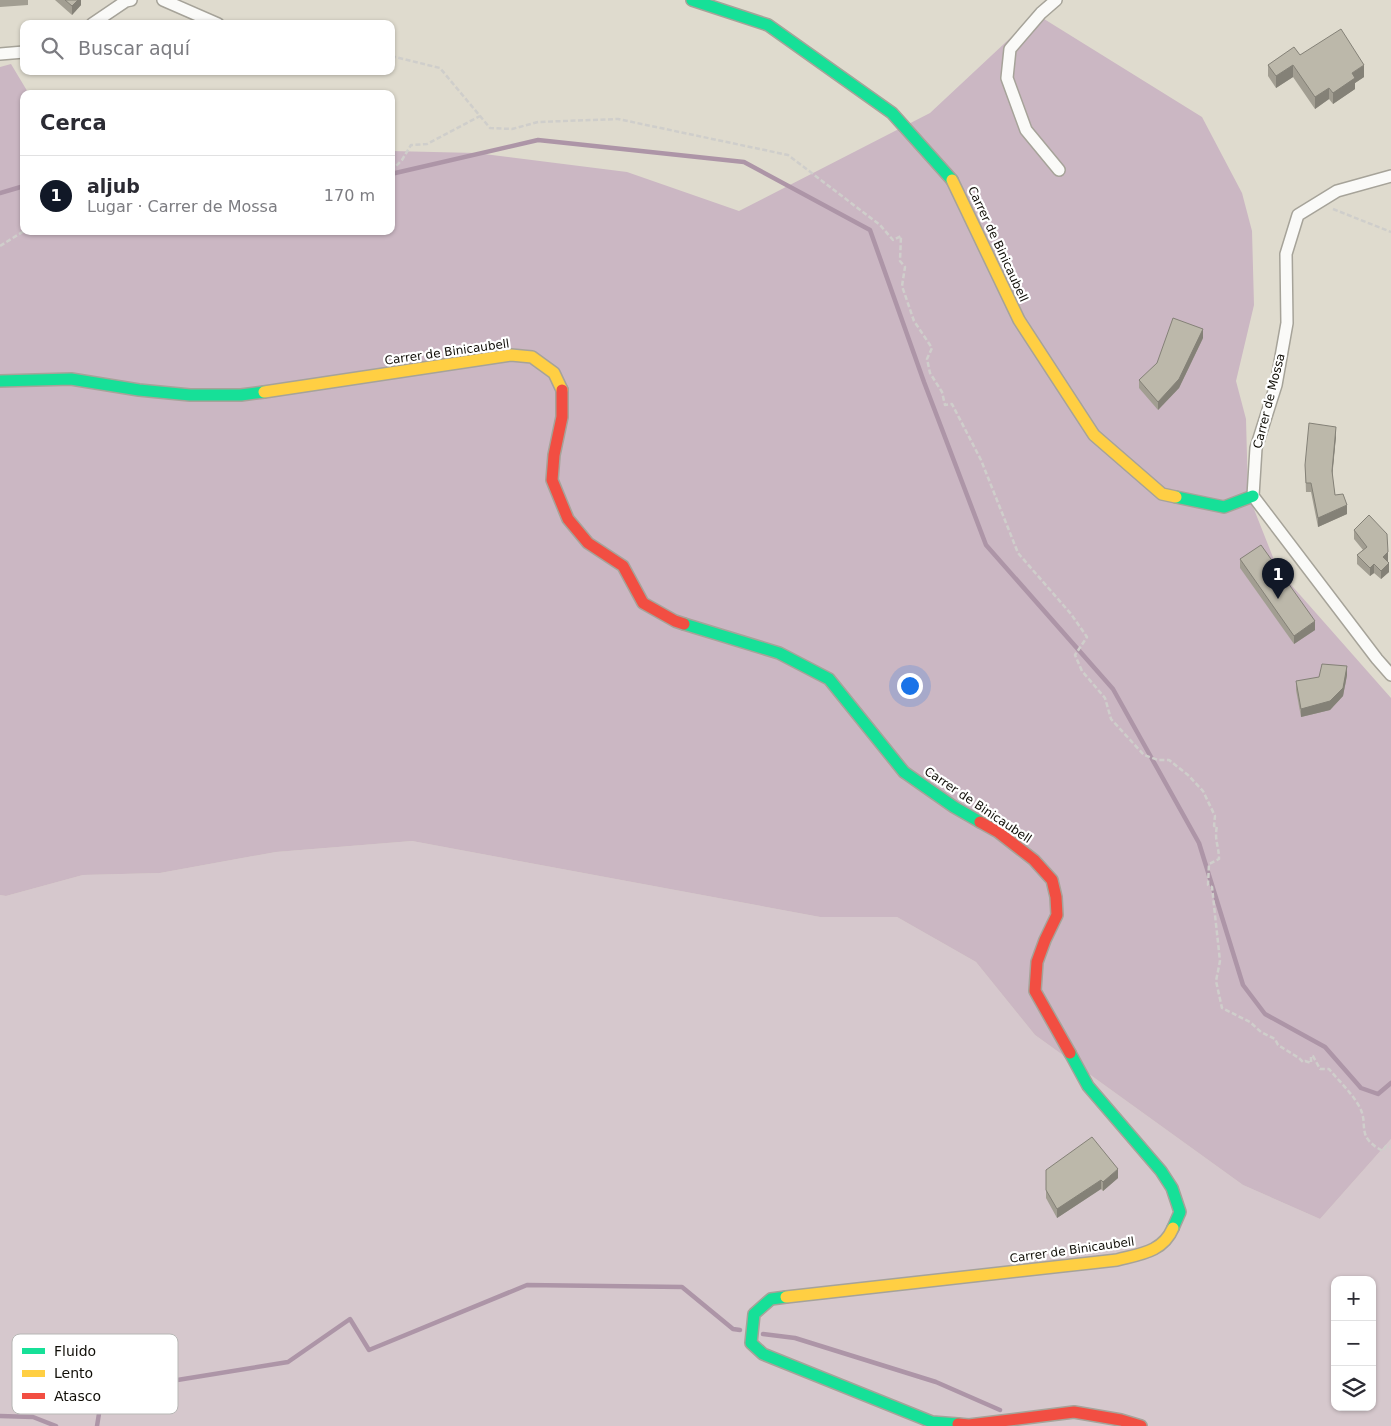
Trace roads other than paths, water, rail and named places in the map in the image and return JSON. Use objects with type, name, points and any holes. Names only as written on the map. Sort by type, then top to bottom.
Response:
[{"type":"street","points":[[98,20],[131,0]]},
{"type":"street","points":[[163,0],[209,20]]},
{"type":"street","name":"Carrer de Binicaubell","points":[[692,0],[768,25],[892,113],[954,182],[1019,320],[1094,435],[1162,494],[1224,507],[1253,496]]},
{"type":"street","points":[[1056,0],[1010,49],[1007,78],[1026,130],[1059,170]]},
{"type":"street","points":[[0,54],[20,52]]},
{"type":"street","name":"Carrer de Mossa","points":[[1253,496],[1256,448],[1276,385],[1287,323],[1286,254],[1298,214],[1338,191],[1391,176]]},
{"type":"street","name":"Carrer de Binicaubell","points":[[0,380],[71,379],[139,390],[190,395],[241,395],[511,355],[532,357],[554,373],[562,388],[562,417],[554,455],[552,480],[568,519],[588,542],[623,566],[643,603],[675,621],[779,653],[828,679],[904,772],[954,807],[998,832],[1034,860],[1052,880],[1056,897],[1057,915],[1044,940],[1036,962],[1035,991],[1088,1086],[1160,1171],[1172,1188],[1180,1212],[1170,1236],[1153,1251],[1117,1260],[771,1300],[754,1314],[751,1342],[763,1354],[932,1422],[969,1424],[1074,1412],[1121,1420],[1141,1426]]},
{"type":"street","points":[[1253,496],[1371,652],[1391,675]]},
{"type":"waterway","points":[[395,173],[538,140],[744,162],[870,230],[924,382],[986,545],[1113,689],[1199,843],[1243,985],[1265,1014],[1325,1047],[1361,1088],[1378,1094],[1391,1083]]},
{"type":"waterway","points":[[0,193],[20,187]]},
{"type":"waterway","points":[[178,1380],[288,1362],[350,1319],[369,1350],[527,1285],[682,1287],[733,1329],[740,1330]]},
{"type":"waterway","points":[[763,1334],[795,1338],[936,1382],[1000,1410]]},
{"type":"waterway","points":[[97,1426],[99,1414]]},
{"type":"waterway","points":[[0,1416],[33,1417],[56,1426]]},
{"type":"place","name":"aljub","points":[[1278,599]]}]
